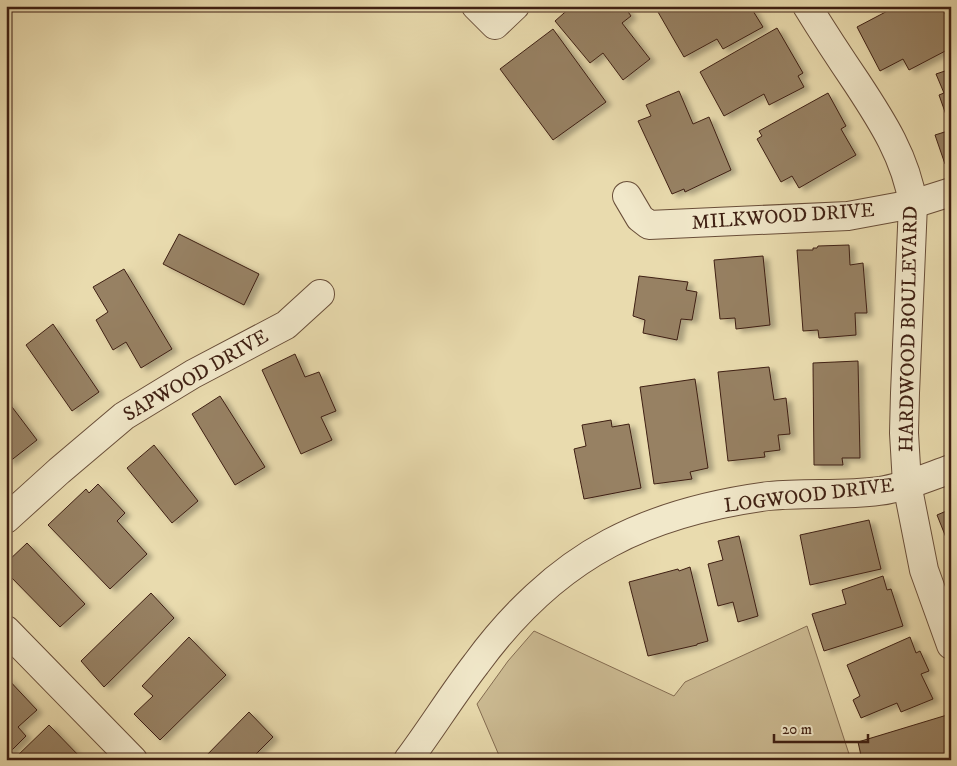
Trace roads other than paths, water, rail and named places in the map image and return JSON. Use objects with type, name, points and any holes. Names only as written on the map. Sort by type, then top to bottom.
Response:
[{"type":"street","points":[[476,6],[495,25],[516,6]]},
{"type":"street","name":"HARDWOOD BOULEVARD","points":[[806,6],[882,122],[902,162],[910,185],[913,204],[904,433],[907,484],[924,570],[951,645]]},
{"type":"street","name":"MILKWOOD DRIVE","points":[[627,196],[640,218],[649,225],[848,216],[913,204],[951,192]]},
{"type":"street","name":"SAPWOOD DRIVE","points":[[6,519],[124,416],[192,374],[286,325],[320,294]]},
{"type":"street","name":"LOGWOOD DRIVE","points":[[408,760],[475,665],[512,621],[560,576],[609,543],[663,519],[718,506],[769,496],[879,491],[951,469]]},
{"type":"street","points":[[6,630],[134,760]]}]
